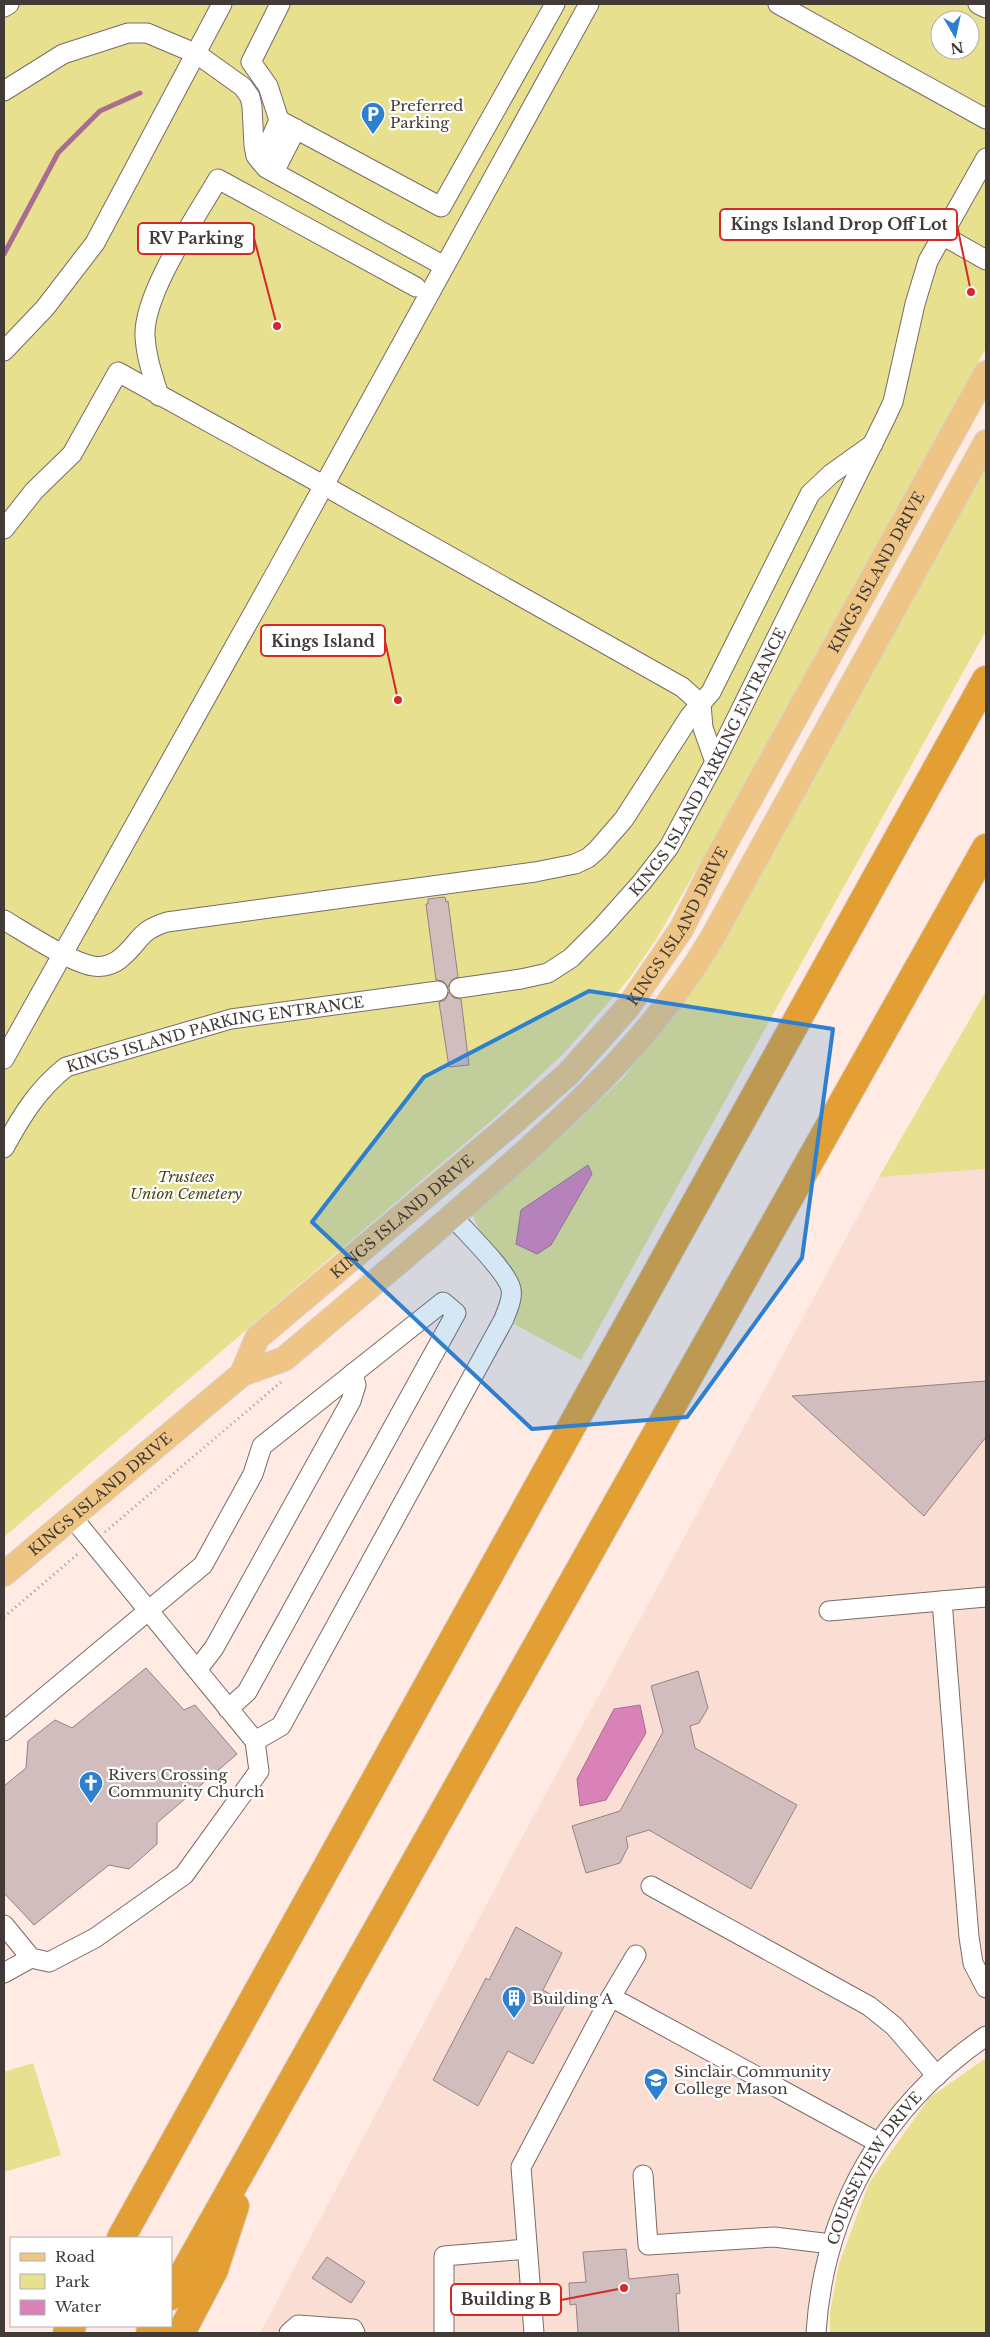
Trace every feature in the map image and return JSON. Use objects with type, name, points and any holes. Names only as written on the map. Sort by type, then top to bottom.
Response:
[{"type":"highway","points":[[121,2237],[986,680]]},
{"type":"highway","points":[[172,2294],[253,2147],[986,848]]},
{"type":"highway","points":[[181,2333],[214,2270],[253,2147]]},
{"type":"main road","name":"KINGS ISLAND DRIVE","points":[[242,1374],[257,1338],[568,1074],[628,1008],[682,928],[714,864],[986,373]]},
{"type":"main road","name":"KINGS ISLAND DRIVE","points":[[4,1574],[242,1374],[284,1359],[548,1132],[629,1052],[664,1010],[691,973],[986,442]]},
{"type":"street","points":[[4,7],[9,4]]},
{"type":"street","points":[[4,351],[45,308],[95,244],[222,4]]},
{"type":"street","points":[[267,167],[279,120],[268,86],[251,62],[280,4]]},
{"type":"street","points":[[279,120],[441,207],[555,4]]},
{"type":"street","points":[[4,1059],[64,954],[589,4]]},
{"type":"street","points":[[778,4],[986,119]]},
{"type":"street","points":[[978,4],[986,8]]},
{"type":"street","points":[[4,91],[63,54],[128,33],[147,33],[197,54],[243,87],[250,97],[254,146],[267,167],[444,266]]},
{"type":"street","points":[[267,167],[296,129]]},
{"type":"street","name":"KINGS ISLAND PARKING ENTRANCE","points":[[459,988],[521,980],[548,973],[571,958],[642,882],[669,847],[715,762],[893,402],[915,304],[928,261],[986,158]]},
{"type":"street","points":[[159,396],[147,359],[145,335],[147,314],[161,278],[218,179],[416,287]]},
{"type":"street","points":[[942,235],[986,260]]},
{"type":"street","points":[[4,529],[34,491],[72,454],[118,372],[323,484],[682,687],[701,704],[704,715],[703,728],[715,762]]},
{"type":"street","points":[[4,920],[64,954],[94,966],[105,966],[123,957],[146,931],[167,922],[535,872],[575,864],[588,858],[624,819],[681,730],[716,684],[810,494],[873,444]]},
{"type":"street","points":[[826,480],[835,518]]},
{"type":"street","name":"KINGS ISLAND PARKING ENTRANCE","points":[[4,1148],[28,1106],[48,1082],[66,1067],[231,1019],[438,991]]},
{"type":"street","points":[[255,1741],[281,1726],[504,1319],[510,1302],[511,1288],[501,1271],[452,1216]]},
{"type":"street","points":[[4,1731],[203,1565],[253,1474],[262,1446],[443,1302],[456,1313],[247,1692],[228,1709]]},
{"type":"street","points":[[196,1670],[214,1648],[351,1401],[356,1385],[353,1374]]},
{"type":"street","points":[[4,1925],[31,1958],[49,1962],[94,1938],[184,1875],[259,1771],[255,1741],[72,1517]]},
{"type":"street","points":[[829,1611],[986,1597]]},
{"type":"street","points":[[942,1601],[969,1937],[973,1963],[986,1988]]},
{"type":"street","points":[[651,1886],[869,2006],[894,2026],[937,2076]]},
{"type":"street","points":[[534,2333],[521,2167],[611,1997],[636,1956]]},
{"type":"street","points":[[4,1973],[31,1958]]},
{"type":"street","points":[[611,1997],[879,2143]]},
{"type":"street","name":"COURSEVIEW DRIVE","points":[[816,2333],[818,2306],[831,2244],[855,2182],[898,2116],[937,2076],[964,2052],[986,2036]]},
{"type":"street","points":[[643,2175],[648,2245],[774,2237],[831,2244]]},
{"type":"street","points":[[444,2333],[444,2256],[527,2249]]},
{"type":"street","points":[[289,2333],[298,2325],[353,2329],[355,2333]]},
{"type":"path","points":[[4,1617],[69,1562]]},
{"type":"highlighted area","points":[[589,991],[833,1029],[802,1258],[687,1417],[532,1429],[312,1222],[424,1077]]},
{"type":"shaded area","points":[[986,1169],[986,2036],[964,2052],[855,2182],[816,2333],[260,2333],[512,1856],[879,1177]]},
{"type":"green space","name":"Trustees Union Cemetery","points":[[4,4],[986,4],[986,348],[735,803],[657,938],[628,980],[566,1051],[498,1115],[4,1537]]},
{"type":"green space","points":[[986,464],[986,631],[581,1360],[514,1324],[519,1307],[519,1284],[509,1267],[481,1234],[472,1212],[570,1129],[623,1078],[674,1014]]},
{"type":"green space","points":[[986,991],[986,1169],[879,1177]]},
{"type":"green space","points":[[986,2058],[986,2333],[830,2333],[830,2312],[839,2264],[869,2183],[929,2098]]},
{"type":"green space","points":[[33,2063],[61,2155],[4,2172],[4,2072]]},
{"type":"water","points":[[588,1165],[592,1174],[551,1245],[537,1254],[516,1244],[521,1210]]},
{"type":"water","points":[[640,1705],[646,1733],[606,1800],[580,1806],[577,1779],[614,1709]]},
{"type":"building","points":[[445,897],[446,902],[448,901],[458,977],[452,980],[448,987],[443,981],[436,980],[426,904],[428,904],[428,899]]},
{"type":"building","points":[[449,992],[454,998],[461,999],[469,1065],[449,1067],[439,1002],[445,1000]]},
{"type":"building","points":[[986,1381],[986,1437],[924,1516],[792,1396]]},
{"type":"building","name":"Rivers Crossing Community Church","points":[[146,1668],[184,1710],[195,1705],[237,1754],[157,1823],[157,1844],[129,1869],[109,1865],[34,1925],[4,1893],[4,1786],[26,1768],[28,1741],[55,1720],[72,1728]]},
{"type":"building","points":[[698,1671],[708,1708],[699,1723],[690,1726],[695,1748],[797,1805],[751,1889],[649,1830],[626,1837],[628,1847],[620,1863],[586,1873],[572,1826],[620,1811],[663,1732],[651,1686]]},
{"type":"building","name":"Building A","points":[[516,1927],[562,1953],[543,1990],[566,2003],[533,2064],[508,2051],[478,2106],[433,2080],[486,1978],[489,1980]]},
{"type":"building","points":[[626,2249],[629,2279],[678,2274],[680,2293],[676,2294],[679,2333],[578,2333],[576,2304],[570,2305],[569,2283],[586,2282],[583,2252]]},
{"type":"building","points":[[327,2257],[365,2282],[351,2303],[312,2278]]},
{"type":"waterway","points":[[4,254],[58,153],[100,111],[140,93]]},
{"type":"place","name":"Preferred Parking","points":[[373,135]]},
{"type":"place","name":"Kings Island Drop Off Lot","points":[[971,292]]},
{"type":"place","name":"RV Parking","points":[[277,326]]},
{"type":"place","name":"Kings Island","points":[[398,700]]},
{"type":"place","name":"Rivers Crossing Community Church","points":[[91,1804]]},
{"type":"place","name":"Building A","points":[[514,2019]]},
{"type":"place","name":"Sinclair Community College Mason","points":[[656,2101]]},
{"type":"place","name":"Building B","points":[[624,2288]]}]
